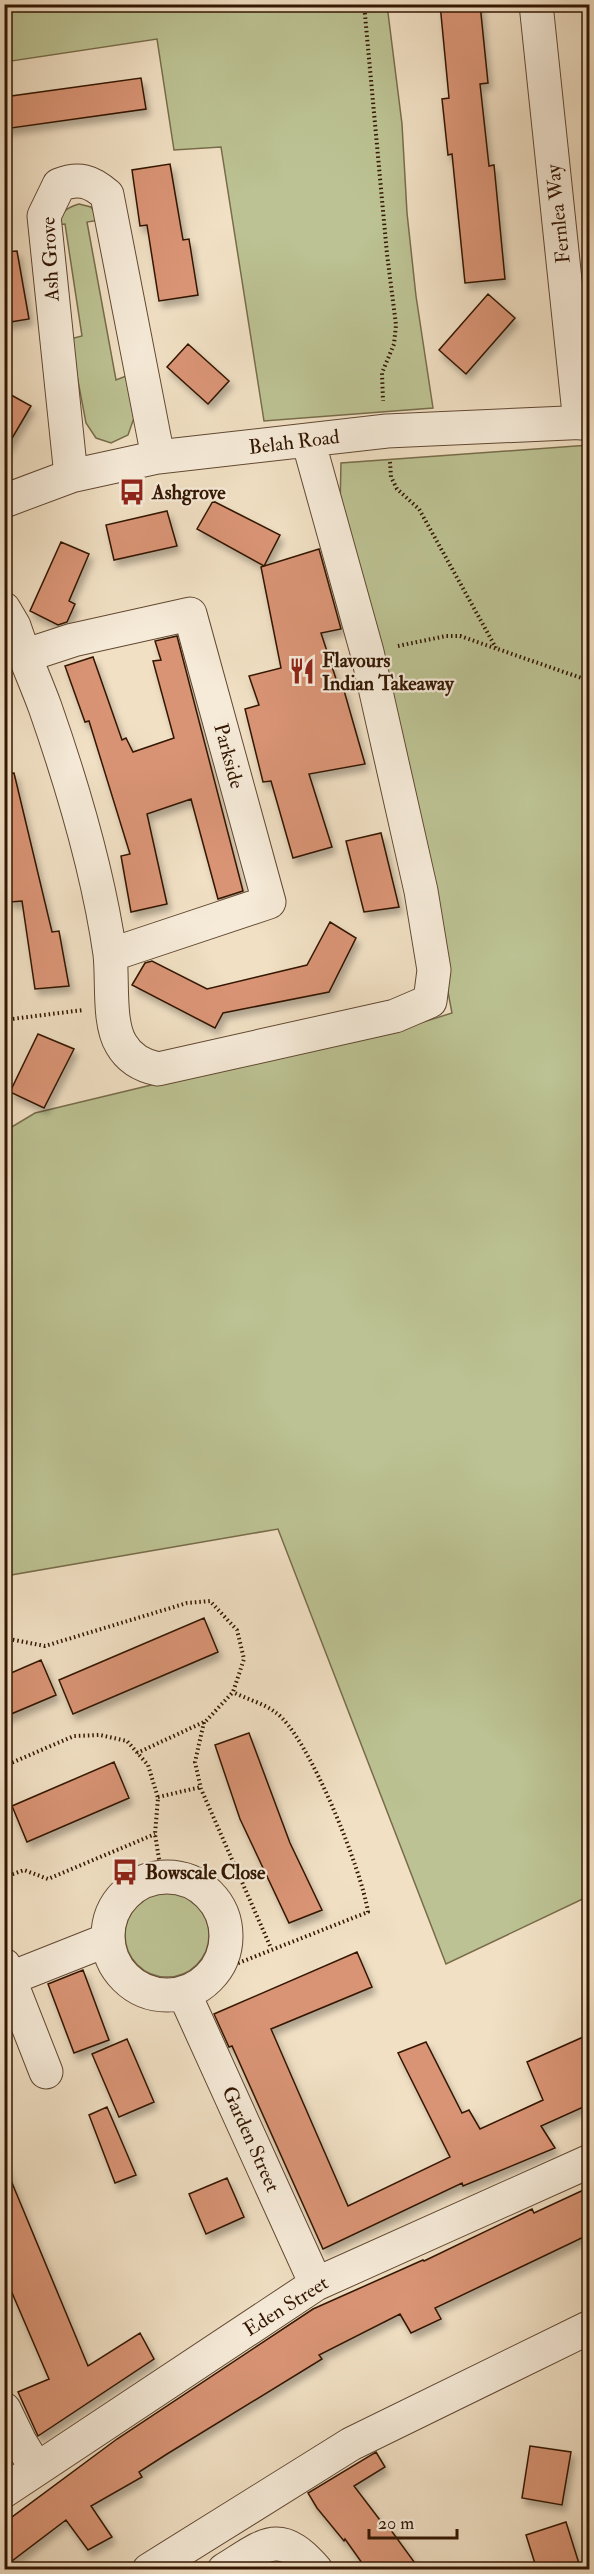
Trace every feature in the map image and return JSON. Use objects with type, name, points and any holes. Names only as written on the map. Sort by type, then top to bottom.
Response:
[{"type":"street","name":"Fernlea Way","points":[[536,4],[585,422]]},
{"type":"street","name":"Ash Grove","points":[[71,476],[44,216],[59,185],[71,180],[85,180],[106,195],[158,457]]},
{"type":"street","name":"Belah Road","points":[[4,501],[71,476],[158,457],[387,431],[585,422]]},
{"type":"street","points":[[4,609],[15,626],[73,791],[93,866],[110,955],[115,1029],[121,1044],[135,1060],[158,1069],[395,1016],[430,1001],[434,970],[421,891],[368,652],[308,440]]},
{"type":"street","name":"Parkside","points":[[24,656],[74,640],[190,614],[268,902],[110,955]]},
{"type":"street","points":[[162,1878],[192,1882],[208,1894],[220,1911],[226,1930],[225,1951],[213,1973],[202,1984],[184,1993],[166,1996],[149,1993],[133,1985],[120,1973],[111,1957],[107,1940],[109,1919],[118,1901],[133,1887],[152,1879],[162,1878]]},
{"type":"street","points":[[46,2072],[8,1972],[107,1940]]},
{"type":"street","name":"Garden Street","points":[[184,1993],[316,2284]]},
{"type":"street","name":"Eden Street","points":[[4,2491],[316,2284],[590,2161]]},
{"type":"street","points":[[149,2570],[351,2444],[590,2327]]},
{"type":"street","points":[[4,2409],[36,2468]]},
{"type":"street","points":[[224,2570],[257,2549],[276,2543],[292,2547],[316,2570]]},
{"type":"path","points":[[364,4],[387,254],[396,324],[394,344],[382,373],[391,477],[398,489],[419,509],[432,529],[496,648]]},
{"type":"path","points":[[368,652],[446,636],[460,636],[590,681]]},
{"type":"path","points":[[4,1020],[113,1005]]},
{"type":"path","points":[[4,1638],[45,1646],[187,1603],[210,1601],[237,1629],[244,1659],[233,1692],[204,1722],[137,1753]]},
{"type":"path","points":[[213,1973],[368,1912],[365,1891],[320,1777],[292,1730],[275,1712],[233,1692]]},
{"type":"path","points":[[204,1722],[195,1762],[201,1787],[272,1948]]},
{"type":"path","points":[[4,1766],[74,1736],[100,1735],[127,1741],[148,1764],[158,1797],[156,1834],[162,1878]]},
{"type":"path","points":[[158,1797],[201,1787]]},
{"type":"path","points":[[4,1877],[24,1870],[48,1879],[156,1834]]},
{"type":"green space","points":[[5,4],[387,5],[402,124],[407,213],[416,296],[433,408],[264,421],[221,147],[174,150],[157,39],[5,62]]},
{"type":"green space","points":[[79,204],[91,207],[100,220],[87,222],[116,380],[126,376],[134,418],[128,435],[111,443],[96,438],[86,423],[70,339],[82,336],[65,224],[55,225],[64,211]]},
{"type":"green space","points":[[589,445],[589,1896],[446,1964],[278,1529],[5,1576],[5,1131],[35,1113],[168,1081],[388,1033],[452,1013],[412,803],[340,507],[341,463]]},
{"type":"green space","points":[[167,1893],[183,1896],[197,1905],[206,1919],[209,1935],[206,1951],[197,1965],[183,1974],[167,1977],[151,1974],[137,1965],[128,1951],[125,1935],[128,1919],[137,1905],[151,1896]]},
{"type":"building","points":[[440,4],[480,4],[488,83],[480,84],[489,166],[494,165],[505,279],[465,283],[452,154],[448,155],[442,99],[449,98]]},
{"type":"building","points":[[141,78],[146,109],[4,129],[4,97]]},
{"type":"building","points":[[170,164],[183,240],[189,239],[198,295],[159,301],[147,225],[140,226],[132,170]]},
{"type":"building","points":[[17,251],[29,319],[4,323],[4,252]]},
{"type":"building","points":[[488,294],[515,318],[466,374],[439,350]]},
{"type":"building","points":[[188,344],[229,381],[208,404],[167,367]]},
{"type":"building","points":[[4,391],[31,406],[4,452]]},
{"type":"building","points":[[213,501],[280,535],[264,566],[197,529]]},
{"type":"building","points":[[167,511],[177,546],[114,560],[106,525]]},
{"type":"building","points":[[61,542],[89,554],[69,601],[75,604],[67,622],[58,625],[30,611]]},
{"type":"building","points":[[319,549],[341,629],[321,633],[339,688],[343,687],[365,764],[309,774],[332,847],[293,858],[271,781],[263,782],[245,709],[259,705],[249,676],[281,668],[261,567]]},
{"type":"building","points":[[177,636],[243,891],[218,899],[191,799],[147,814],[167,904],[131,912],[121,856],[130,854],[89,721],[85,722],[65,666],[93,657],[122,740],[126,738],[133,752],[174,738],[153,661],[161,660],[155,641]]},
{"type":"building","points":[[14,773],[52,932],[59,931],[69,986],[35,989],[22,901],[10,902],[4,879],[4,774]]},
{"type":"building","points":[[381,833],[399,907],[364,912],[346,841]]},
{"type":"building","points":[[330,922],[356,938],[329,992],[223,1013],[215,1028],[132,985],[145,963],[152,961],[207,989],[307,965]]},
{"type":"building","points":[[38,1034],[74,1049],[44,1108],[10,1092]]},
{"type":"building","points":[[204,1618],[218,1652],[73,1714],[59,1680]]},
{"type":"building","points":[[41,1660],[56,1695],[4,1717],[4,1676]]},
{"type":"building","points":[[249,1733],[290,1843],[322,1910],[289,1923],[240,1819],[215,1745]]},
{"type":"building","points":[[114,1762],[129,1798],[27,1842],[12,1806]]},
{"type":"building","points":[[357,1952],[372,1987],[271,2029],[348,2206],[450,2157],[398,2053],[426,2042],[462,2113],[469,2110],[480,2129],[543,2100],[527,2062],[590,2034],[590,2104],[541,2126],[555,2148],[463,2186],[462,2183],[323,2249],[232,2046],[229,2047],[214,2014]]},
{"type":"building","points":[[83,1970],[109,2040],[74,2053],[48,1984]]},
{"type":"building","points":[[127,2039],[154,2102],[119,2117],[92,2054]]},
{"type":"building","points":[[107,2107],[136,2175],[115,2183],[89,2115]]},
{"type":"building","points":[[5,2166],[88,2366],[140,2333],[154,2359],[38,2436],[18,2392],[49,2379],[4,2274]]},
{"type":"building","points":[[227,2178],[244,2217],[206,2234],[189,2194]]},
{"type":"building","points":[[590,2187],[590,2234],[435,2308],[441,2319],[411,2333],[400,2314],[319,2355],[322,2359],[167,2454],[139,2472],[142,2477],[91,2506],[112,2537],[88,2550],[66,2520],[4,2567],[4,2523],[117,2439],[313,2309],[424,2261],[532,2209],[534,2213]]},
{"type":"building","points":[[530,2446],[571,2452],[562,2505],[522,2498]]},
{"type":"building","points":[[376,2452],[385,2467],[354,2486],[383,2524],[385,2522],[420,2570],[367,2570],[345,2539],[344,2541],[317,2508],[308,2493]]},
{"type":"building","points":[[566,2522],[581,2570],[537,2570],[526,2535]]},
{"type":"place","name":"Ashgrove","points":[[132,492]]},
{"type":"place","name":"Flavours Indian Takeaway","points":[[302,671]]},
{"type":"place","name":"Bowscale Close","points":[[125,1872]]}]
